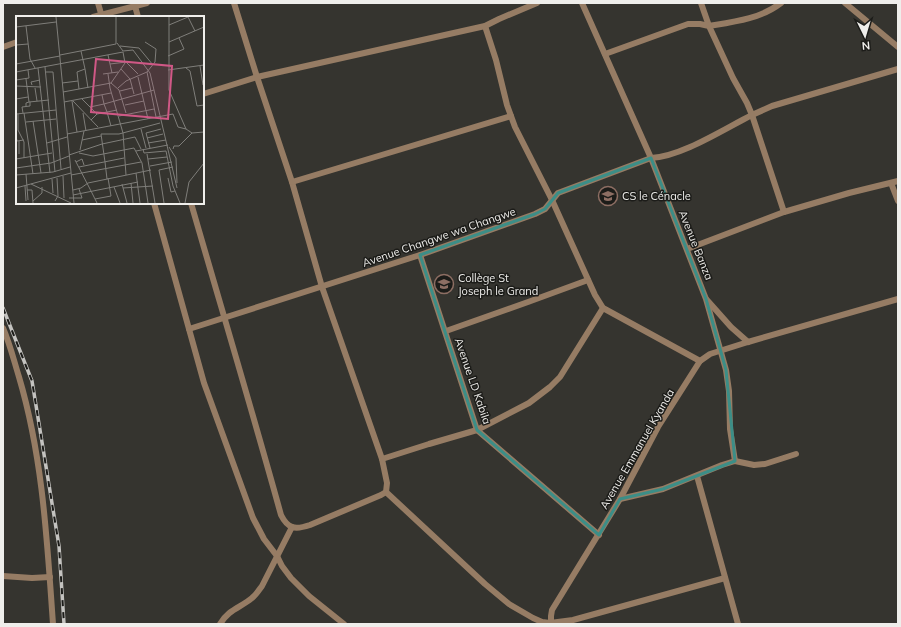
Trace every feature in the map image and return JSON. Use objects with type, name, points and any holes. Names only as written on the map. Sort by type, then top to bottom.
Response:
[{"type":"street","points":[[98,3],[102,16],[147,3]]},
{"type":"street","points":[[234,3],[292,182],[322,287],[382,459],[387,483],[386,492]]},
{"type":"street","points":[[204,94],[257,77],[485,26],[537,3]]},
{"type":"street","name":"Avenue Banza","points":[[582,3],[651,158],[706,299],[726,370],[729,391],[730,429],[735,461]]},
{"type":"street","points":[[701,3],[709,26],[733,78],[747,102],[784,212]]},
{"type":"street","points":[[605,54],[688,24],[709,26],[744,21],[770,10],[780,3]]},
{"type":"street","points":[[845,3],[898,47]]},
{"type":"street","points":[[135,6],[138,16]]},
{"type":"street","points":[[485,26],[511,116],[526,151],[552,200],[588,280],[603,308],[700,361]]},
{"type":"street","points":[[3,47],[16,42]]},
{"type":"street","name":"Avenue Changwe wa Changwe","points":[[224,319],[420,255],[536,214],[545,209],[558,192],[651,158],[662,158],[679,152],[772,106],[898,70]]},
{"type":"street","points":[[292,182],[511,116]]},
{"type":"street","points":[[687,249],[784,212],[849,193],[895,182],[898,201]]},
{"type":"street","points":[[154,204],[204,384],[252,518],[282,566],[299,587],[344,624]]},
{"type":"street","points":[[191,204],[281,514],[285,523],[292,527],[300,528],[310,525],[386,492]]},
{"type":"street","name":"Avenue LD Kabila","points":[[420,255],[446,330],[477,430],[599,535]]},
{"type":"street","points":[[446,330],[588,280]]},
{"type":"street","points":[[706,299],[714,306],[731,327],[748,342]]},
{"type":"street","name":"Avenue Emmanuel Kyanda","points":[[551,623],[552,610],[620,499],[658,427],[700,361],[710,354],[748,342],[898,299]]},
{"type":"street","points":[[382,459],[477,430],[529,403],[550,387],[560,377],[603,308]]},
{"type":"street","points":[[189,329],[224,319]]},
{"type":"street","points":[[3,328],[8,340],[26,402],[35,445],[44,505],[53,624]]},
{"type":"street","points":[[620,499],[663,489],[735,461],[754,465],[765,464],[796,454]]},
{"type":"street","points":[[697,476],[738,624]]},
{"type":"street","points":[[386,492],[485,584],[509,604],[542,622],[551,623],[573,620],[725,578]]},
{"type":"street","points":[[223,623],[232,610],[257,594],[292,527]]},
{"type":"street","points":[[3,576],[32,578],[50,577]]},
{"type":"highlighted area","points":[[651,158],[706,299],[726,370],[735,461],[663,489],[620,499],[599,535],[477,430],[420,255],[535,214],[545,209],[558,193]]},
{"type":"railway","points":[[3,308],[32,381],[59,546],[64,624]]},
{"type":"place","name":"CS le Cénacle","points":[[608,196]]},
{"type":"place","name":"Collège St Joseph le Grand","points":[[444,284]]}]
